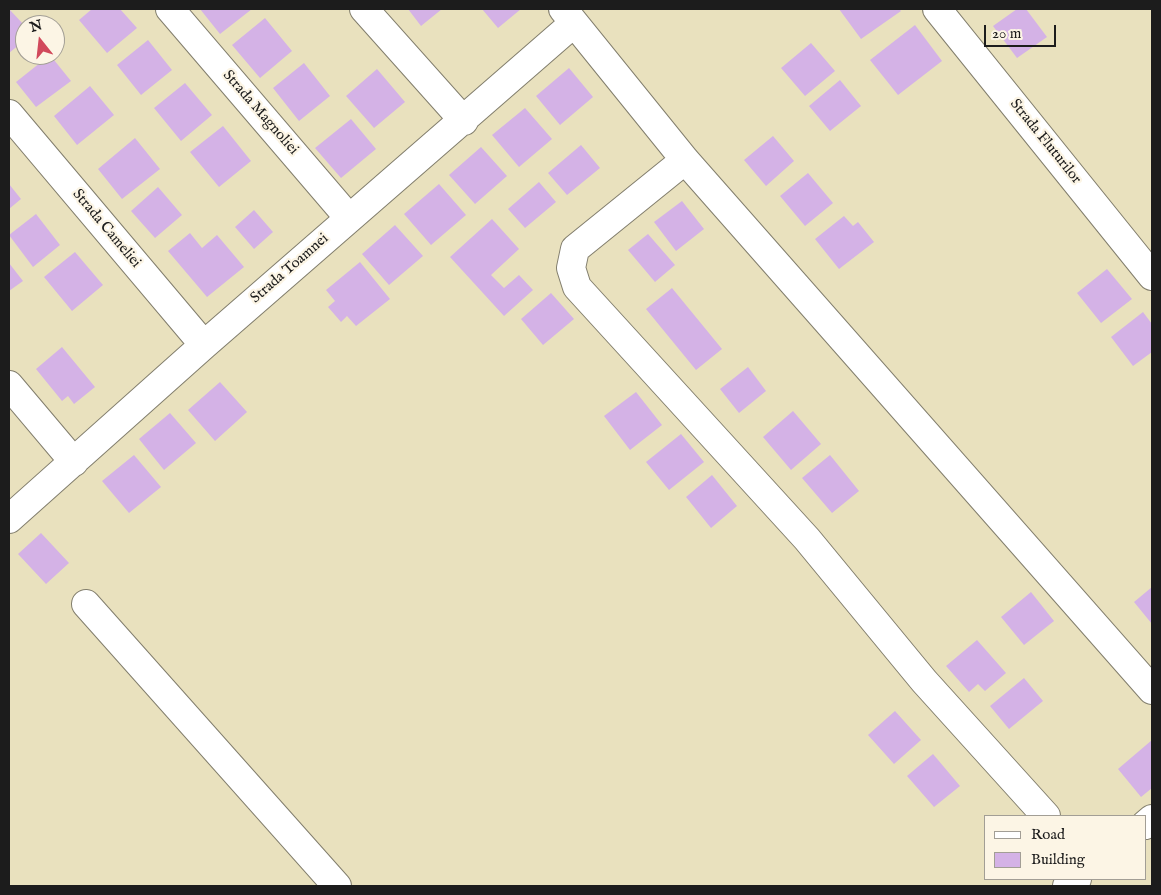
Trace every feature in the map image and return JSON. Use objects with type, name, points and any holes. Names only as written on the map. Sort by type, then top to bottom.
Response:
[{"type":"street","name":"Strada Magnoliei","points":[[170,9],[349,218]]},
{"type":"street","points":[[364,9],[464,121]]},
{"type":"street","name":"Strada Fluturilor","points":[[937,9],[1152,276]]},
{"type":"street","name":"Strada Toamnei","points":[[9,519],[349,218],[464,121],[569,16]]},
{"type":"street","points":[[569,16],[685,160],[1152,690]]},
{"type":"street","name":"Strada Cameliei","points":[[9,114],[204,345]]},
{"type":"street","points":[[685,160],[575,249],[571,268],[577,287],[807,539],[924,680],[1045,815]]},
{"type":"street","points":[[9,385],[74,462]]},
{"type":"street","points":[[86,604],[337,886]]},
{"type":"building","points":[[9,9],[15,15],[15,48],[9,53]]},
{"type":"building","points":[[92,9],[120,9],[137,28],[107,53],[79,20]]},
{"type":"building","points":[[200,9],[252,9],[220,34]]},
{"type":"building","points":[[408,9],[442,9],[421,26]]},
{"type":"building","points":[[482,9],[521,9],[498,28]]},
{"type":"building","points":[[839,9],[899,9],[901,11],[861,39]]},
{"type":"building","points":[[1017,9],[1026,9],[1047,37],[1017,58],[993,26]]},
{"type":"building","points":[[265,18],[292,51],[260,78],[232,45]]},
{"type":"building","points":[[915,25],[942,61],[898,95],[870,60]]},
{"type":"building","points":[[148,40],[172,70],[141,95],[117,65]]},
{"type":"building","points":[[811,43],[835,71],[805,96],[781,68]]},
{"type":"building","points":[[304,63],[330,96],[299,121],[273,88]]},
{"type":"building","points":[[37,65],[58,65],[71,81],[36,107],[16,82]]},
{"type":"building","points":[[569,68],[593,97],[560,125],[536,96]]},
{"type":"building","points":[[377,69],[405,102],[374,128],[346,96]]},
{"type":"building","points":[[840,80],[861,106],[830,131],[809,106]]},
{"type":"building","points":[[185,83],[212,115],[181,141],[154,108]]},
{"type":"building","points":[[90,86],[114,115],[77,145],[54,116]]},
{"type":"building","points":[[525,108],[552,139],[519,167],[492,135]]},
{"type":"building","points":[[351,119],[376,149],[341,178],[315,148]]},
{"type":"building","points":[[223,126],[251,161],[219,187],[190,152]]},
{"type":"building","points":[[773,136],[794,161],[766,186],[744,160]]},
{"type":"building","points":[[135,138],[160,169],[122,199],[98,169]]},
{"type":"building","points":[[581,145],[600,168],[567,195],[548,173]]},
{"type":"building","points":[[481,147],[507,176],[475,204],[449,175]]},
{"type":"building","points":[[808,173],[833,203],[805,226],[780,196]]},
{"type":"building","points":[[539,182],[556,202],[525,228],[508,209]]},
{"type":"building","points":[[9,184],[21,199],[9,209]]},
{"type":"building","points":[[439,184],[466,215],[431,245],[404,214]]},
{"type":"building","points":[[158,187],[182,215],[155,238],[131,211]]},
{"type":"building","points":[[682,201],[704,229],[676,251],[654,222]]},
{"type":"building","points":[[254,210],[273,232],[254,249],[235,227]]},
{"type":"building","points":[[36,214],[60,245],[33,267],[9,235]]},
{"type":"building","points":[[844,216],[853,226],[858,222],[874,242],[839,269],[815,239]]},
{"type":"building","points":[[492,219],[519,249],[491,275],[504,288],[519,275],[533,290],[504,316],[450,257]]},
{"type":"building","points":[[395,225],[423,256],[389,285],[362,254]]},
{"type":"building","points":[[190,233],[202,248],[217,235],[244,267],[207,297],[168,251]]},
{"type":"building","points":[[648,234],[675,265],[655,282],[628,250]]},
{"type":"building","points":[[75,252],[103,285],[72,311],[44,277]]},
{"type":"building","points":[[360,262],[390,299],[356,326],[347,316],[341,322],[328,307],[335,301],[326,290]]},
{"type":"building","points":[[9,263],[23,281],[9,291]]},
{"type":"building","points":[[1107,269],[1132,299],[1101,323],[1077,293]]},
{"type":"building","points":[[672,288],[722,349],[696,370],[646,309]]},
{"type":"building","points":[[551,293],[574,319],[543,345],[521,319]]},
{"type":"building","points":[[1143,312],[1152,324],[1152,352],[1133,366],[1111,337]]},
{"type":"building","points":[[62,347],[95,387],[74,404],[68,396],[62,401],[36,369]]},
{"type":"building","points":[[748,367],[766,391],[739,413],[720,389]]},
{"type":"building","points":[[220,382],[247,412],[215,441],[188,410]]},
{"type":"building","points":[[636,392],[662,425],[630,450],[604,416]]},
{"type":"building","points":[[793,411],[821,444],[791,470],[763,437]]},
{"type":"building","points":[[170,413],[196,443],[164,470],[139,439]]},
{"type":"building","points":[[681,434],[704,462],[669,490],[646,462]]},
{"type":"building","points":[[134,455],[161,487],[129,513],[102,481]]},
{"type":"building","points":[[830,455],[859,491],[832,513],[802,478]]},
{"type":"building","points":[[712,475],[737,506],[711,528],[686,497]]},
{"type":"building","points":[[41,533],[69,563],[46,584],[18,554]]},
{"type":"building","points":[[1152,587],[1152,624],[1134,602]]},
{"type":"building","points":[[1031,592],[1054,621],[1024,645],[1001,617]]},
{"type":"building","points":[[977,640],[1006,673],[985,691],[978,684],[969,692],[946,666]]},
{"type":"building","points":[[1024,678],[1043,701],[1009,729],[990,706]]},
{"type":"building","points":[[895,711],[921,740],[894,764],[868,735]]},
{"type":"building","points":[[1152,740],[1152,788],[1141,797],[1118,769]]},
{"type":"building","points":[[933,754],[960,786],[934,807],[907,776]]}]
